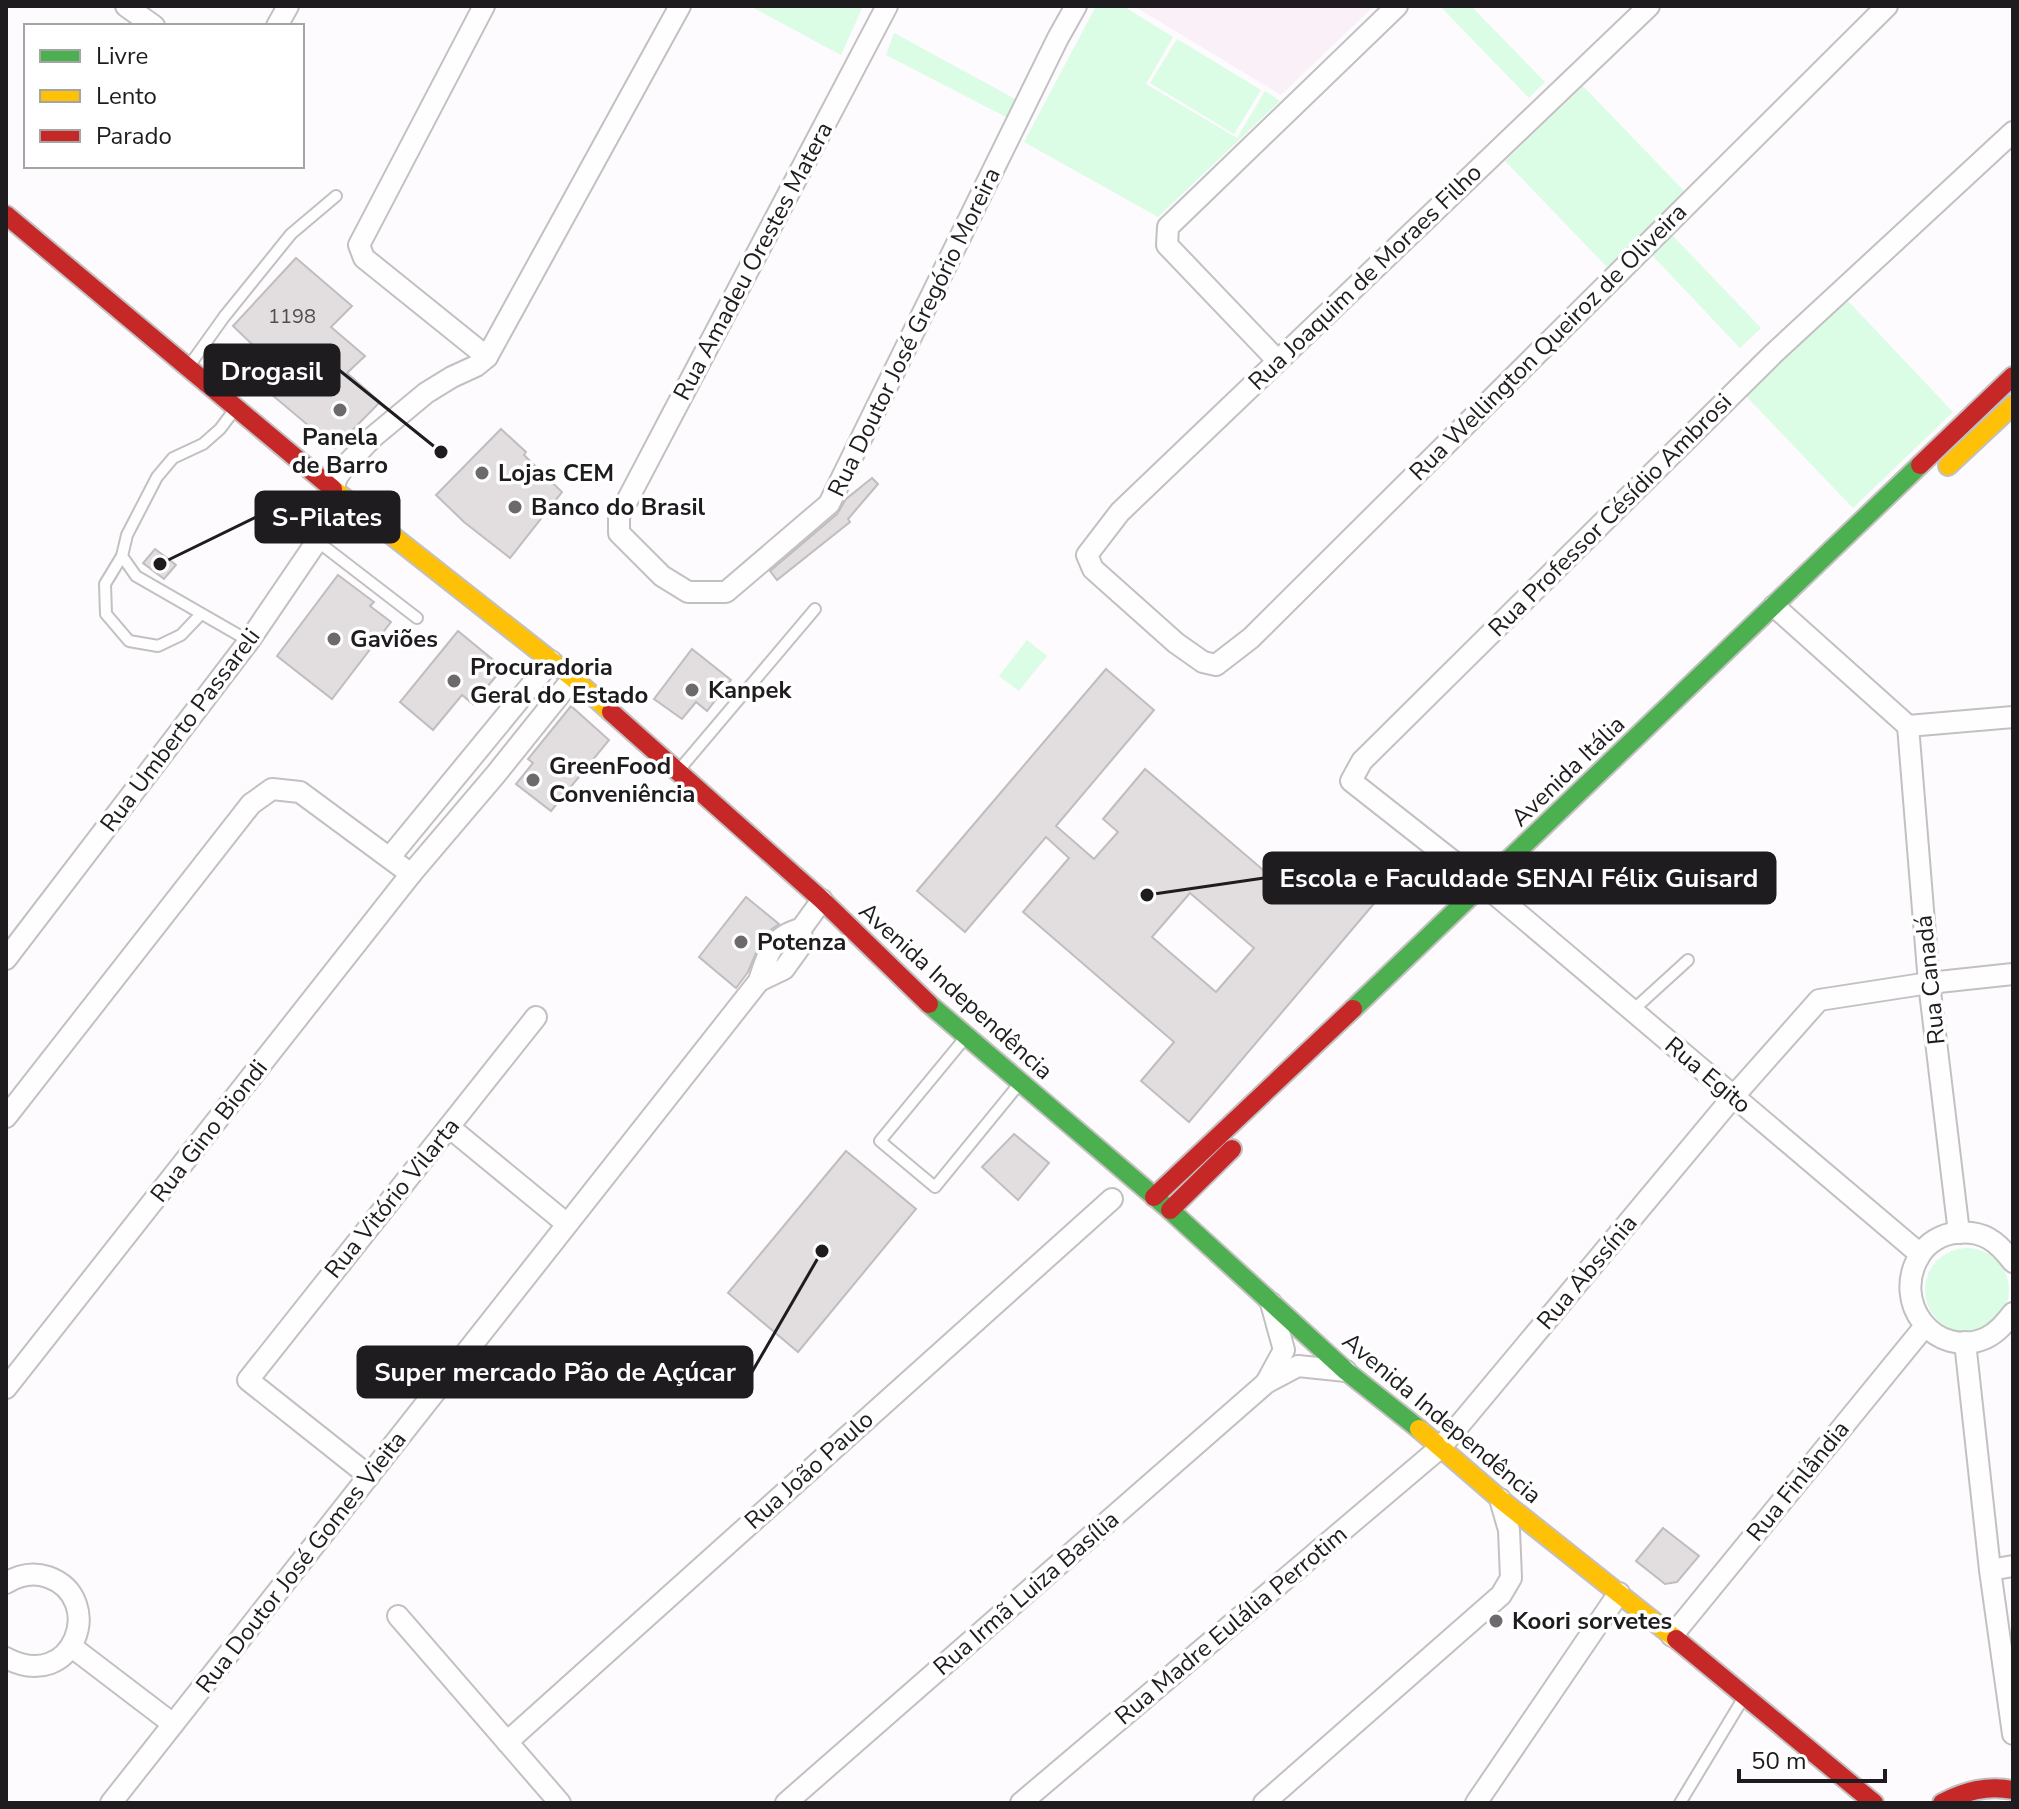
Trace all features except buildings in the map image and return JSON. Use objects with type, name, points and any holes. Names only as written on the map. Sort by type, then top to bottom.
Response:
[{"type":"main road","name":"Avenida Independência","points":[[6,215],[333,489],[573,678],[822,900],[935,1010],[1170,1210],[1346,1371],[1872,1803]]},
{"type":"main road","name":"Avenida Itália","points":[[1154,1197],[1490,890],[1781,611],[2013,376]]},
{"type":"main road","points":[[1932,480],[2013,405]]},
{"type":"main road","name":"Avenida Itália","points":[[1781,611],[1809,596]]},
{"type":"main road","name":"Avenida Itália","points":[[1478,914],[1490,890]]},
{"type":"main road","points":[[1170,1210],[1246,1135]]},
{"type":"main road","points":[[1942,1803],[1961,1792],[2004,1787],[2013,1790]]},
{"type":"street","points":[[126,6],[151,24]]},
{"type":"street","points":[[278,24],[288,6]]},
{"type":"street","points":[[484,6],[359,245],[364,258],[487,357],[680,6]]},
{"type":"street","name":"Rua Amadeu Orestes Matera","points":[[619,516],[886,6]]},
{"type":"street","name":"Rua Doutor José Gregório Moreira","points":[[619,516],[619,533],[662,576],[688,592],[726,592],[829,504],[1076,6]]},
{"type":"street","points":[[1277,360],[1167,245],[1168,227],[1397,6]]},
{"type":"street","name":"Rua Joaquim de Moraes Filho","points":[[1087,555],[1120,512],[1649,6]]},
{"type":"street","name":"Rua Wellington Queiroz de Oliveira","points":[[1087,555],[1093,569],[1176,643],[1203,662],[1216,665],[1251,638],[1887,6]]},
{"type":"street","name":"Rua Professor Césídio Ambrosi","points":[[1490,890],[1351,781],[1362,761],[1773,354],[2013,132]]},
{"type":"street","name":"Rua Umberto Passareli","points":[[6,959],[249,641],[317,541],[337,477],[345,466],[373,437],[426,393],[487,357]]},
{"type":"street","points":[[1781,611],[1908,726],[2013,717]]},
{"type":"street","points":[[390,857],[551,661]]},
{"type":"street","name":"Rua Gino Biondi","points":[[6,1388],[411,874],[573,678]]},
{"type":"street","name":"Rua Canadá","points":[[1908,726],[1929,983],[1959,1233]]},
{"type":"street","points":[[6,1117],[251,804],[272,789],[300,792],[411,874]]},
{"type":"street","name":"Rua Egito","points":[[1490,890],[1920,1254]]},
{"type":"street","name":"Rua Doutor José Gomes Vieita","points":[[111,1803],[759,981],[767,955],[785,932],[801,929],[822,900]]},
{"type":"street","name":"Rua Abssínia","points":[[1441,1447],[1733,1097],[1819,1000],[2013,974]]},
{"type":"street","name":"Rua Vitório Vilarta","points":[[369,1476],[248,1380],[536,1017]]},
{"type":"street","points":[[449,1127],[567,1224]]},
{"type":"street","name":"Rua João Paulo","points":[[507,1742],[1112,1199]]},
{"type":"street","points":[[2013,1262],[1991,1239],[1971,1232],[1951,1233],[1937,1239],[1920,1254],[1910,1274],[1909,1292],[1914,1310],[1925,1326],[1942,1337],[1965,1342],[1984,1339],[2000,1329],[2013,1313]]},
{"type":"street","name":"Rua Irmã Luiza Basília","points":[[1266,1383],[1284,1350],[1271,1303]]},
{"type":"street","name":"Rua Finlândia","points":[[1672,1636],[1925,1326]]},
{"type":"street","points":[[1965,1342],[1990,1570],[2013,1734]]},
{"type":"street","name":"Rua Irmã Luiza Basília","points":[[786,1803],[1266,1383],[1298,1366],[1346,1371]]},
{"type":"street","name":"Rua Madre Eulália Perrotim","points":[[1021,1803],[1441,1447]]},
{"type":"street","points":[[1264,1803],[1501,1595],[1511,1578],[1509,1530],[1500,1499]]},
{"type":"street","points":[[1990,1570],[2013,1566]]},
{"type":"street","points":[[6,1583],[23,1575],[38,1574],[53,1579],[75,1601],[79,1616],[78,1632],[72,1647],[49,1665],[19,1665],[6,1658]]},
{"type":"street","points":[[1476,1803],[1619,1593]]},
{"type":"street","points":[[398,1616],[560,1803]]},
{"type":"street","points":[[72,1647],[173,1724]]},
{"type":"lane","points":[[188,367],[291,234],[336,196]]},
{"type":"lane","points":[[201,614],[181,635],[158,646],[129,641],[106,614],[105,584],[122,556],[127,535],[157,477],[173,458],[203,444],[220,429],[236,407]]},
{"type":"lane","points":[[317,541],[417,618]]},
{"type":"lane","points":[[122,556],[136,576],[249,641]]},
{"type":"lane","points":[[677,771],[815,609]]},
{"type":"lane","points":[[473,756],[496,774]]},
{"type":"lane","points":[[1632,1011],[1688,960]]},
{"type":"lane","points":[[967,1036],[880,1141],[935,1187],[1020,1083]]},
{"type":"lane","points":[[1680,1803],[1745,1696]]},
{"type":"shaded area","points":[[1134,6],[1374,6],[1281,95]]},
{"type":"green space","points":[[750,6],[863,6],[841,55]]},
{"type":"green space","points":[[1096,6],[1123,6],[1173,37],[1146,84],[1237,138],[1265,91],[1280,101],[1158,217],[1024,142]]},
{"type":"green space","points":[[1440,6],[1471,6],[1545,82],[1529,98]]},
{"type":"green space","points":[[894,33],[1019,101],[1008,118],[886,55]]},
{"type":"green space","points":[[1177,39],[1261,90],[1234,134],[1150,83]]},
{"type":"green space","points":[[1583,86],[1685,192],[1607,267],[1505,161]]},
{"type":"green space","points":[[1672,235],[1761,328],[1740,348],[1652,255]]},
{"type":"green space","points":[[1847,300],[1953,412],[1853,508],[1746,396]]},
{"type":"green space","points":[[1027,640],[1047,656],[1019,691],[999,676]]},
{"type":"green space","points":[[1967,1248],[1983,1251],[1997,1260],[2006,1274],[2009,1290],[2006,1306],[1997,1320],[1983,1329],[1967,1332],[1951,1329],[1937,1320],[1928,1306],[1925,1290],[1928,1274],[1937,1260],[1951,1251]]},
{"type":"traffic: fast","points":[[1353,1009],[1920,465]]},
{"type":"traffic: fast","points":[[929,1004],[1170,1210],[1346,1371],[1419,1429]]},
{"type":"traffic: slow","points":[[1948,466],[2013,405]]},
{"type":"traffic: slow","points":[[333,489],[573,678],[611,712]]},
{"type":"traffic: slow","points":[[1419,1429],[1500,1499],[1676,1639]]},
{"type":"traffic: jam","points":[[6,215],[333,489]]},
{"type":"traffic: jam","points":[[1920,465],[2013,376]]},
{"type":"traffic: jam","points":[[611,712],[822,900],[929,1004]]},
{"type":"traffic: jam","points":[[1154,1197],[1353,1009]]},
{"type":"traffic: jam","points":[[1170,1210],[1232,1149]]},
{"type":"traffic: jam","points":[[1676,1639],[1874,1803]]},
{"type":"traffic: jam","points":[[1942,1803],[1976,1790],[2013,1790]]},
{"type":"place","name":"Panela de Barro","points":[[340,410]]},
{"type":"place","name":"Drogasil","points":[[441,452]]},
{"type":"place","name":"Lojas CEM","points":[[482,473]]},
{"type":"place","name":"Banco do Brasil","points":[[515,507]]},
{"type":"place","name":"S-Pilates","points":[[160,564]]},
{"type":"place","name":"Gaviões","points":[[334,639]]},
{"type":"place","name":"Procuradoria Geral do Estado","points":[[454,681]]},
{"type":"place","name":"Kanpek","points":[[692,690]]},
{"type":"place","name":"GreenFood Conveniência","points":[[533,780]]},
{"type":"place","name":"Escola e Faculdade SENAI Félix Guisard","points":[[1147,895]]},
{"type":"place","name":"Potenza","points":[[741,942]]},
{"type":"place","name":"Super mercado Pão de Açúcar","points":[[822,1251]]},
{"type":"place","name":"Koori sorvetes","points":[[1496,1621]]}]
